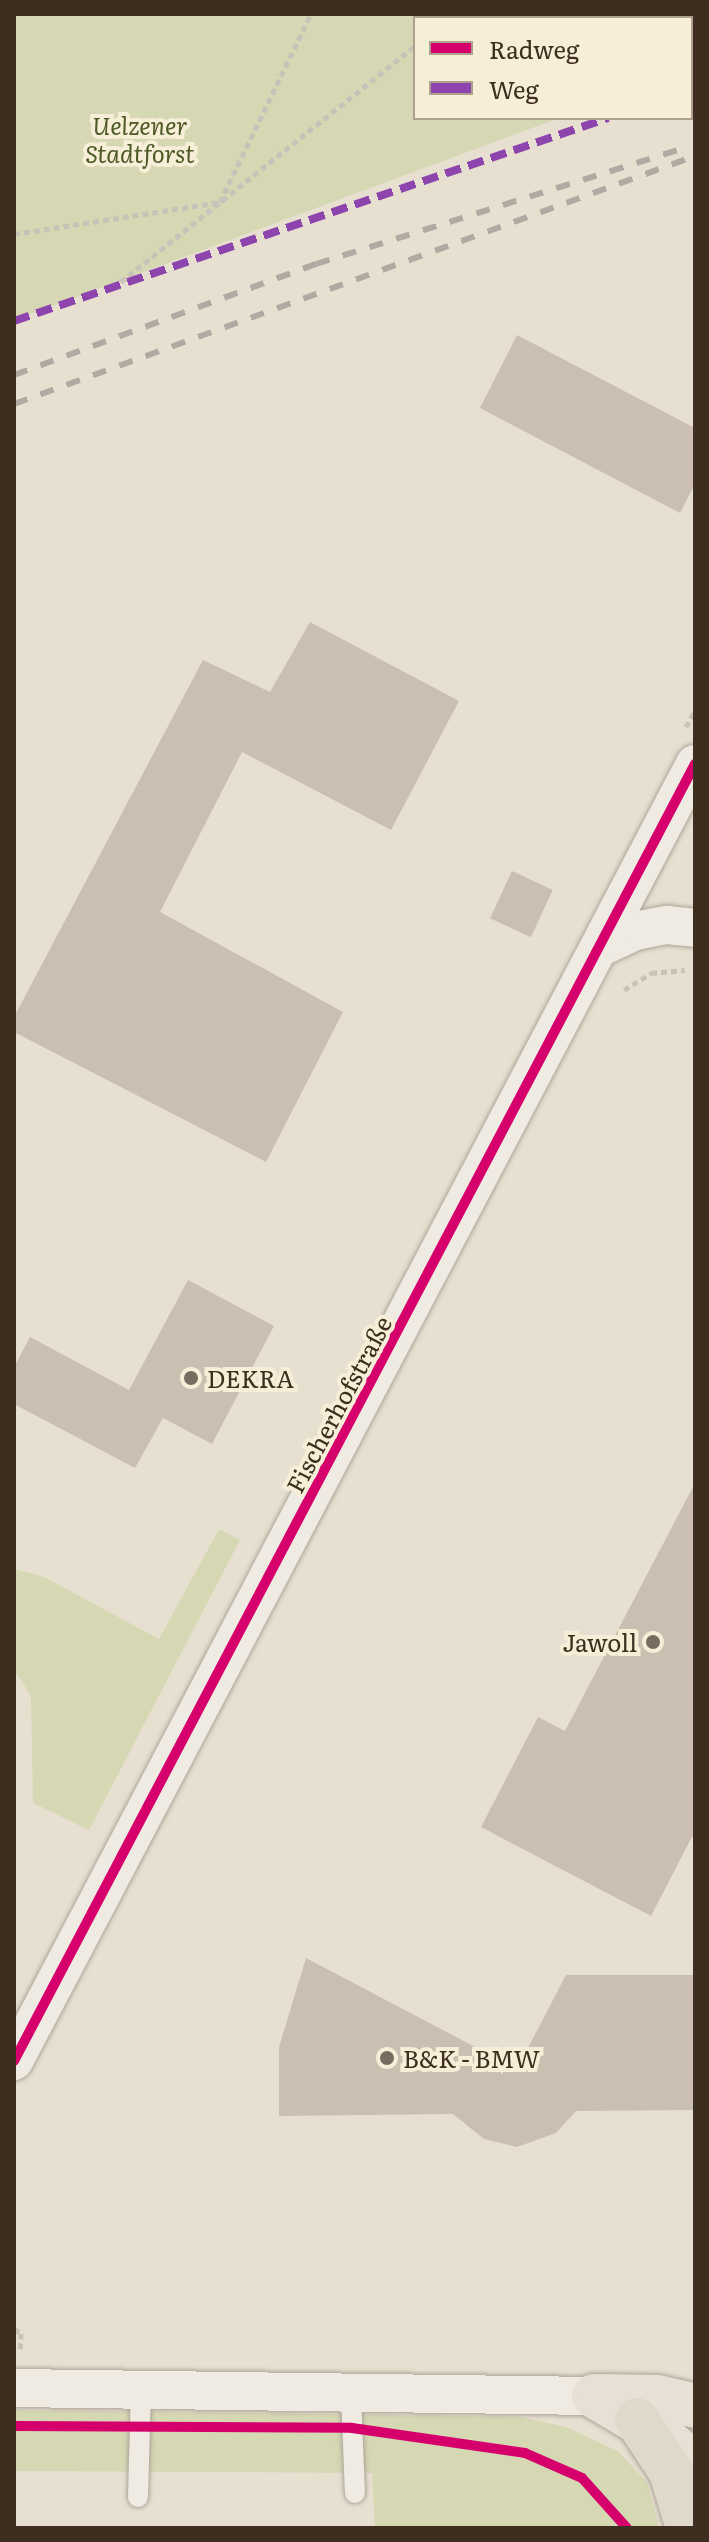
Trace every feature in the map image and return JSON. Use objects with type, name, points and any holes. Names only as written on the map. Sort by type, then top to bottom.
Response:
[{"type":"highway","points":[[637,2420],[671,2472],[688,2528]]},
{"type":"main road","points":[[594,2396],[657,2397],[695,2406]]},
{"type":"main road","points":[[594,2396],[637,2420],[695,2464]]},
{"type":"street","name":"Fischerhofstraße","points":[[14,2061],[695,764]]},
{"type":"street","points":[[601,947],[635,931],[667,925],[695,928]]},
{"type":"street","points":[[14,2388],[594,2396]]},
{"type":"lane","points":[[138,2497],[141,2391]]},
{"type":"lane","points":[[351,2395],[355,2493]]},
{"type":"path","points":[[220,202],[311,14]]},
{"type":"path","points":[[113,288],[413,48]]},
{"type":"path","points":[[14,234],[220,202]]},
{"type":"green space","name":"Uelzener Stadtforst","points":[[14,14],[695,14],[693,68],[693,16],[413,16],[413,120],[554,120],[14,320]]},
{"type":"green space","points":[[219,1529],[240,1540],[89,1830],[33,1803],[31,1696],[14,1669],[14,1569],[44,1577],[159,1639]]},
{"type":"green space","points":[[14,2410],[520,2417],[566,2427],[619,2452],[647,2483],[659,2528],[375,2528],[372,2473],[14,2471]]},
{"type":"building","points":[[517,335],[695,428],[695,484],[680,513],[480,408]]},
{"type":"building","points":[[310,622],[459,701],[391,830],[242,752],[160,912],[343,1012],[266,1162],[14,1032],[14,1017],[203,660],[270,692]]},
{"type":"building","points":[[512,871],[553,890],[531,937],[490,918]]},
{"type":"building","name":"DEKRA","points":[[188,1280],[274,1326],[212,1444],[163,1418],[135,1468],[14,1404],[14,1367],[30,1337],[129,1390]]},
{"type":"building","name":"Jawoll","points":[[695,1483],[695,1831],[651,1916],[481,1827],[538,1717],[565,1731]]},
{"type":"building","name":"B&K - BMW","points":[[306,1958],[517,2069],[566,1975],[695,1975],[695,2110],[576,2111],[556,2133],[517,2147],[484,2139],[453,2114],[279,2116],[279,2047]]},
{"type":"railway","points":[[14,375],[316,264],[687,147]]},
{"type":"railway","points":[[14,404],[695,156]]},
{"type":"marked path","points":[[14,321],[602,120]]},
{"type":"cycle path","points":[[14,2061],[695,764]]},
{"type":"cycle path","points":[[16,2426],[352,2428],[525,2453],[582,2478],[627,2528]]},
{"type":"place","name":"DEKRA","points":[[191,1378]]},
{"type":"place","name":"Jawoll","points":[[653,1642]]},
{"type":"place","name":"B&K - BMW","points":[[387,2058]]}]
